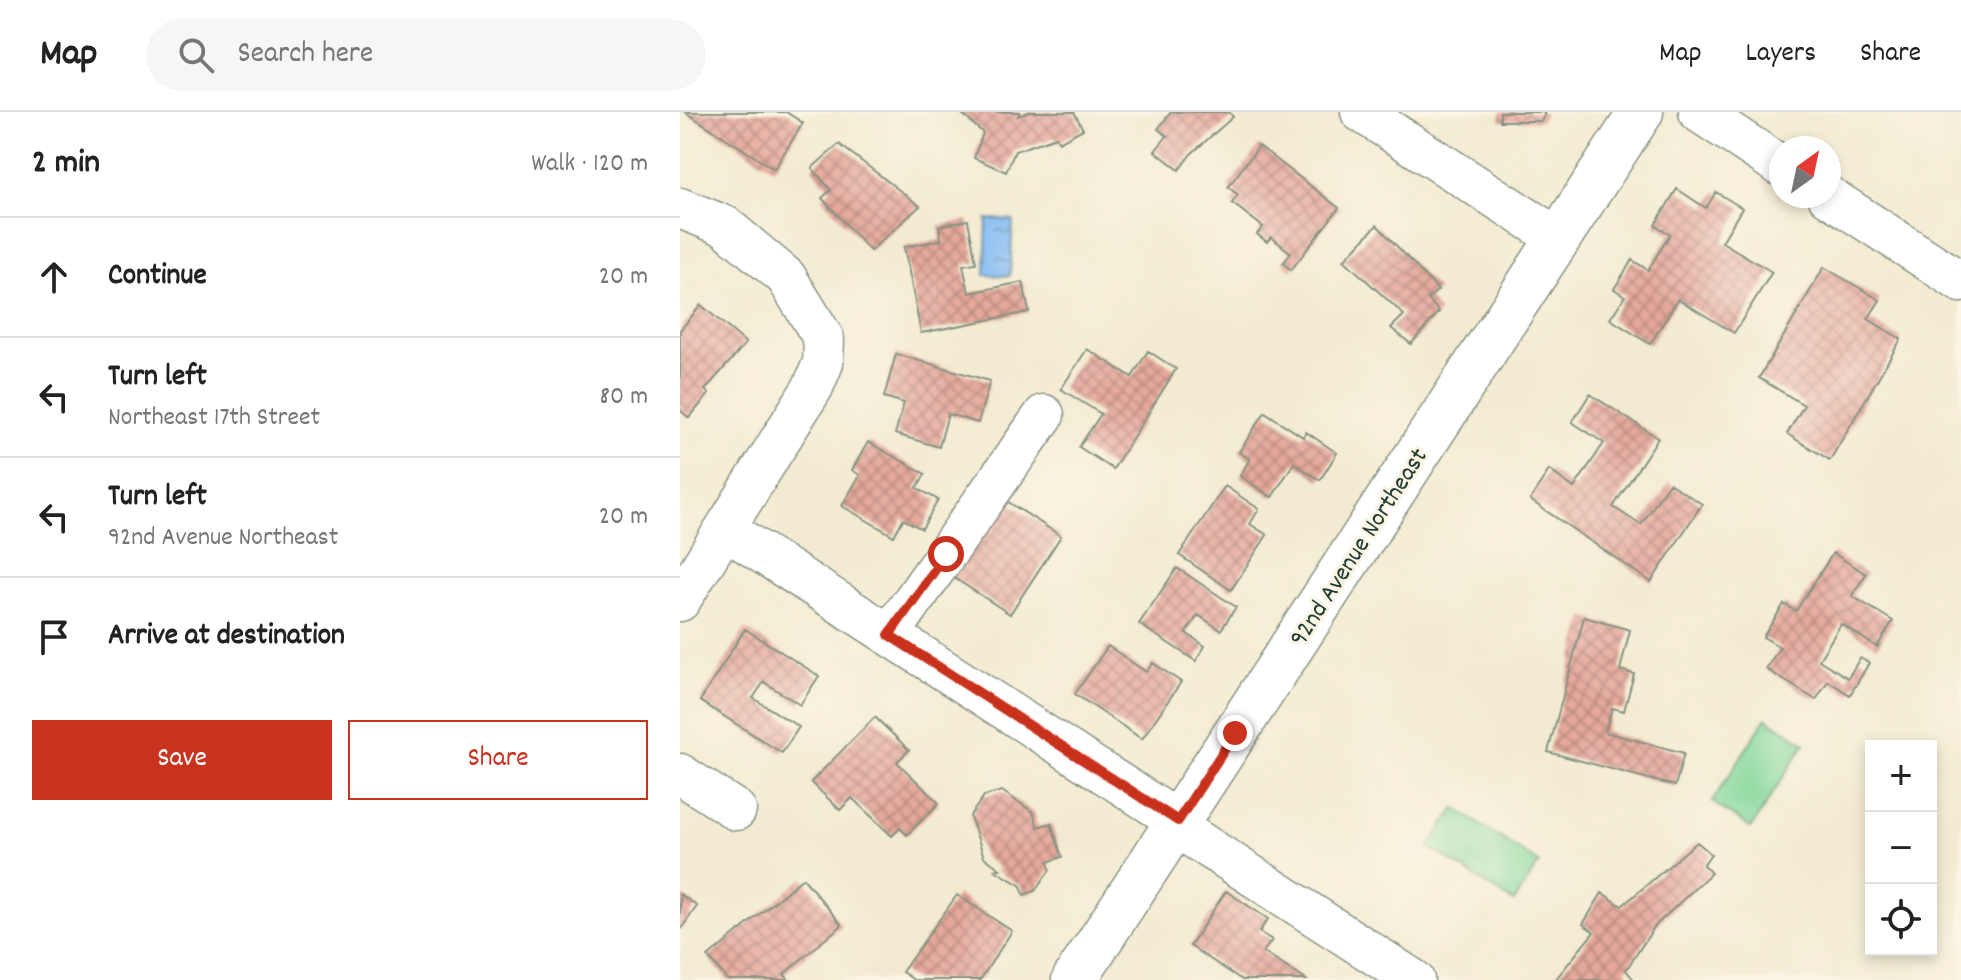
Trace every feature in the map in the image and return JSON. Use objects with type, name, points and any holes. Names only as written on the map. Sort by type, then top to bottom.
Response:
[{"type":"main road","name":"92nd Avenue Northeast","points":[[1074,980],[1641,112]]},
{"type":"street","points":[[1361,112],[1558,238]]},
{"type":"street","points":[[1699,112],[1769,158]]},
{"type":"street","points":[[1841,204],[1961,282]]},
{"type":"street","points":[[680,208],[725,226],[786,277],[824,339],[823,363],[813,387],[680,601]]},
{"type":"street","points":[[889,635],[1044,415]]},
{"type":"street","points":[[725,529],[1414,980]]},
{"type":"street","points":[[680,774],[736,810]]},
{"type":"green space","points":[[1766,718],[1805,743],[1751,828],[1712,802]]},
{"type":"green space","points":[[1455,808],[1539,863],[1514,902],[1429,847]]},
{"type":"water","points":[[987,219],[1013,220],[1010,276],[985,275]]},
{"type":"building","points":[[685,112],[786,112],[803,123],[774,169]]},
{"type":"building","points":[[960,112],[1020,112],[1018,116],[1029,112],[1074,112],[1083,129],[1059,142],[1056,137],[1015,151],[1006,172],[974,158],[983,133]]},
{"type":"building","points":[[1171,112],[1229,112],[1233,117],[1191,154],[1179,170],[1155,151],[1167,136],[1158,129]]},
{"type":"building","points":[[1500,112],[1544,112],[1544,116],[1541,121],[1500,121]]},
{"type":"building","points":[[839,144],[920,206],[870,251],[822,198],[831,190],[812,168]]},
{"type":"building","points":[[1259,146],[1339,208],[1291,270],[1283,263],[1291,253],[1271,237],[1267,242],[1257,234],[1263,227],[1232,203],[1238,195],[1228,187]]},
{"type":"building","points":[[1677,189],[1706,208],[1716,192],[1742,208],[1722,242],[1772,272],[1734,333],[1678,299],[1650,344],[1610,319],[1625,296],[1614,289],[1632,260],[1648,270],[1670,234],[1655,225]]},
{"type":"building","points":[[968,220],[976,263],[963,265],[969,293],[1023,282],[1029,312],[921,333],[904,247],[941,240],[939,226]]},
{"type":"building","points":[[1377,225],[1438,290],[1428,299],[1439,312],[1411,344],[1391,328],[1404,315],[1344,260]]},
{"type":"building","points":[[1824,267],[1880,300],[1868,319],[1901,339],[1830,460],[1787,434],[1804,405],[1759,378]]},
{"type":"building","points":[[701,305],[746,343],[705,390],[709,394],[689,418],[680,410],[680,330]]},
{"type":"building","points":[[1087,349],[1132,377],[1148,351],[1176,369],[1113,469],[1079,447],[1101,414],[1061,389]]},
{"type":"building","points":[[896,354],[990,381],[978,423],[948,414],[939,447],[895,434],[904,403],[884,397]]},
{"type":"building","points":[[1590,394],[1658,438],[1613,507],[1641,525],[1669,483],[1702,504],[1651,582],[1530,500],[1549,470],[1574,488],[1604,443],[1572,422]]},
{"type":"building","points":[[1265,412],[1303,437],[1306,432],[1337,453],[1320,480],[1294,463],[1272,497],[1240,476],[1250,459],[1239,452]]},
{"type":"building","points":[[868,442],[925,474],[917,488],[938,500],[922,529],[903,519],[894,536],[842,506],[860,475],[852,470]]},
{"type":"building","points":[[1225,486],[1259,509],[1250,524],[1267,535],[1231,590],[1179,555]]},
{"type":"building","points":[[1002,498],[1061,536],[1010,614],[951,576]]},
{"type":"building","points":[[1833,553],[1866,574],[1852,596],[1893,621],[1877,647],[1841,624],[1819,660],[1848,678],[1860,658],[1869,663],[1850,695],[1828,681],[1816,700],[1766,669],[1780,647],[1763,637],[1784,604],[1796,611]]},
{"type":"building","points":[[1177,568],[1236,607],[1221,630],[1198,615],[1186,633],[1205,646],[1196,661],[1139,624]]},
{"type":"building","points":[[1584,617],[1630,630],[1620,670],[1634,674],[1624,711],[1612,708],[1605,732],[1684,753],[1675,786],[1548,752]]},
{"type":"building","points":[[745,629],[819,676],[800,705],[764,682],[753,698],[799,727],[782,753],[700,701]]},
{"type":"building","points":[[1108,646],[1146,672],[1153,663],[1181,682],[1142,739],[1075,694]]},
{"type":"building","points":[[875,717],[909,750],[897,762],[939,803],[907,835],[900,828],[892,836],[852,798],[840,810],[811,782]]},
{"type":"building","points":[[1002,791],[1033,812],[1038,827],[1051,823],[1062,857],[1048,862],[1050,870],[1035,891],[1024,895],[1021,886],[995,870],[1000,869],[984,857],[970,816],[984,796]]},
{"type":"building","points":[[1697,842],[1711,854],[1703,865],[1711,873],[1655,926],[1626,970],[1634,980],[1555,980],[1594,932],[1583,924],[1602,893],[1622,906]]},
{"type":"building","points":[[803,878],[842,925],[784,974],[789,980],[728,980],[708,957]]},
{"type":"building","points":[[1226,891],[1268,919],[1259,932],[1272,940],[1263,952],[1306,980],[1242,980],[1190,946]]},
{"type":"building","points":[[680,894],[697,906],[680,931]]},
{"type":"building","points":[[957,895],[1012,931],[980,980],[914,980],[902,972]]},
{"type":"route","points":[[946,554],[889,635],[1178,821],[1235,733]]}]
